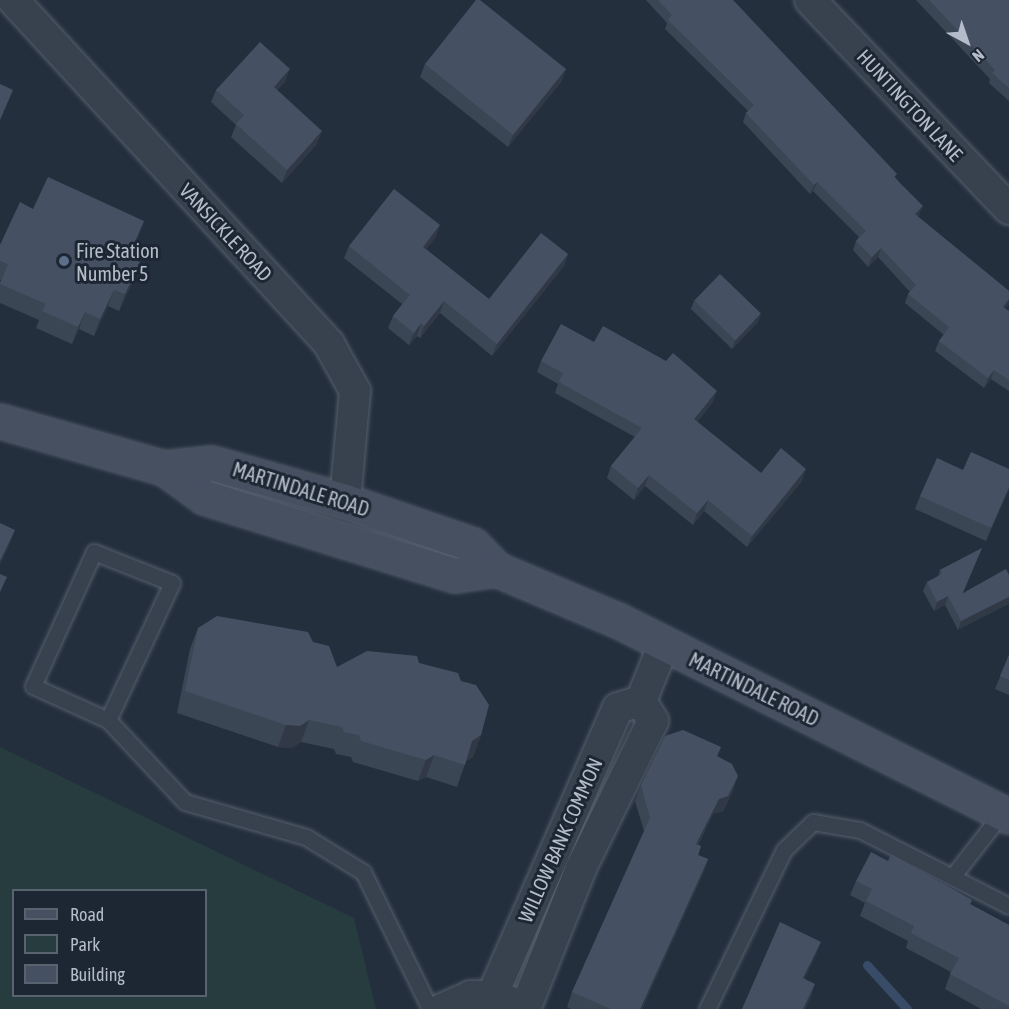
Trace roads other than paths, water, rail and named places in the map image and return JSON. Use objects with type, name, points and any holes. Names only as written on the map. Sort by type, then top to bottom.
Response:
[{"type":"main road","name":"MARTINDALE ROAD","points":[[0,421],[164,468],[204,497],[455,575],[496,568]]},
{"type":"main road","name":"MARTINDALE ROAD","points":[[164,468],[211,463],[345,501],[473,545],[496,568],[664,644],[1006,815]]},
{"type":"street","name":"VANSICKLE ROAD","points":[[13,0],[329,344],[356,391],[345,501]]},
{"type":"street","name":"HUNTINGTON LANE","points":[[810,0],[1009,209]]},
{"type":"street","points":[[642,701],[664,644]]},
{"type":"street","name":"WILLOW BANK COMMON","points":[[492,996],[618,708],[642,701],[653,721],[581,868],[525,1009]]},
{"type":"street","points":[[442,1009],[471,996],[492,996],[525,1009]]},
{"type":"lane","points":[[108,720],[172,583],[94,552],[33,686],[108,720],[185,802],[306,837],[363,872],[430,1009]]},
{"type":"lane","points":[[952,877],[1006,815]]},
{"type":"lane","points":[[707,1009],[784,850],[813,822],[860,830],[1009,906]]},
{"type":"waterway","points":[[867,965],[907,1009]]},
{"type":"place","name":"Fire Station Number 5","points":[[64,261]]}]
